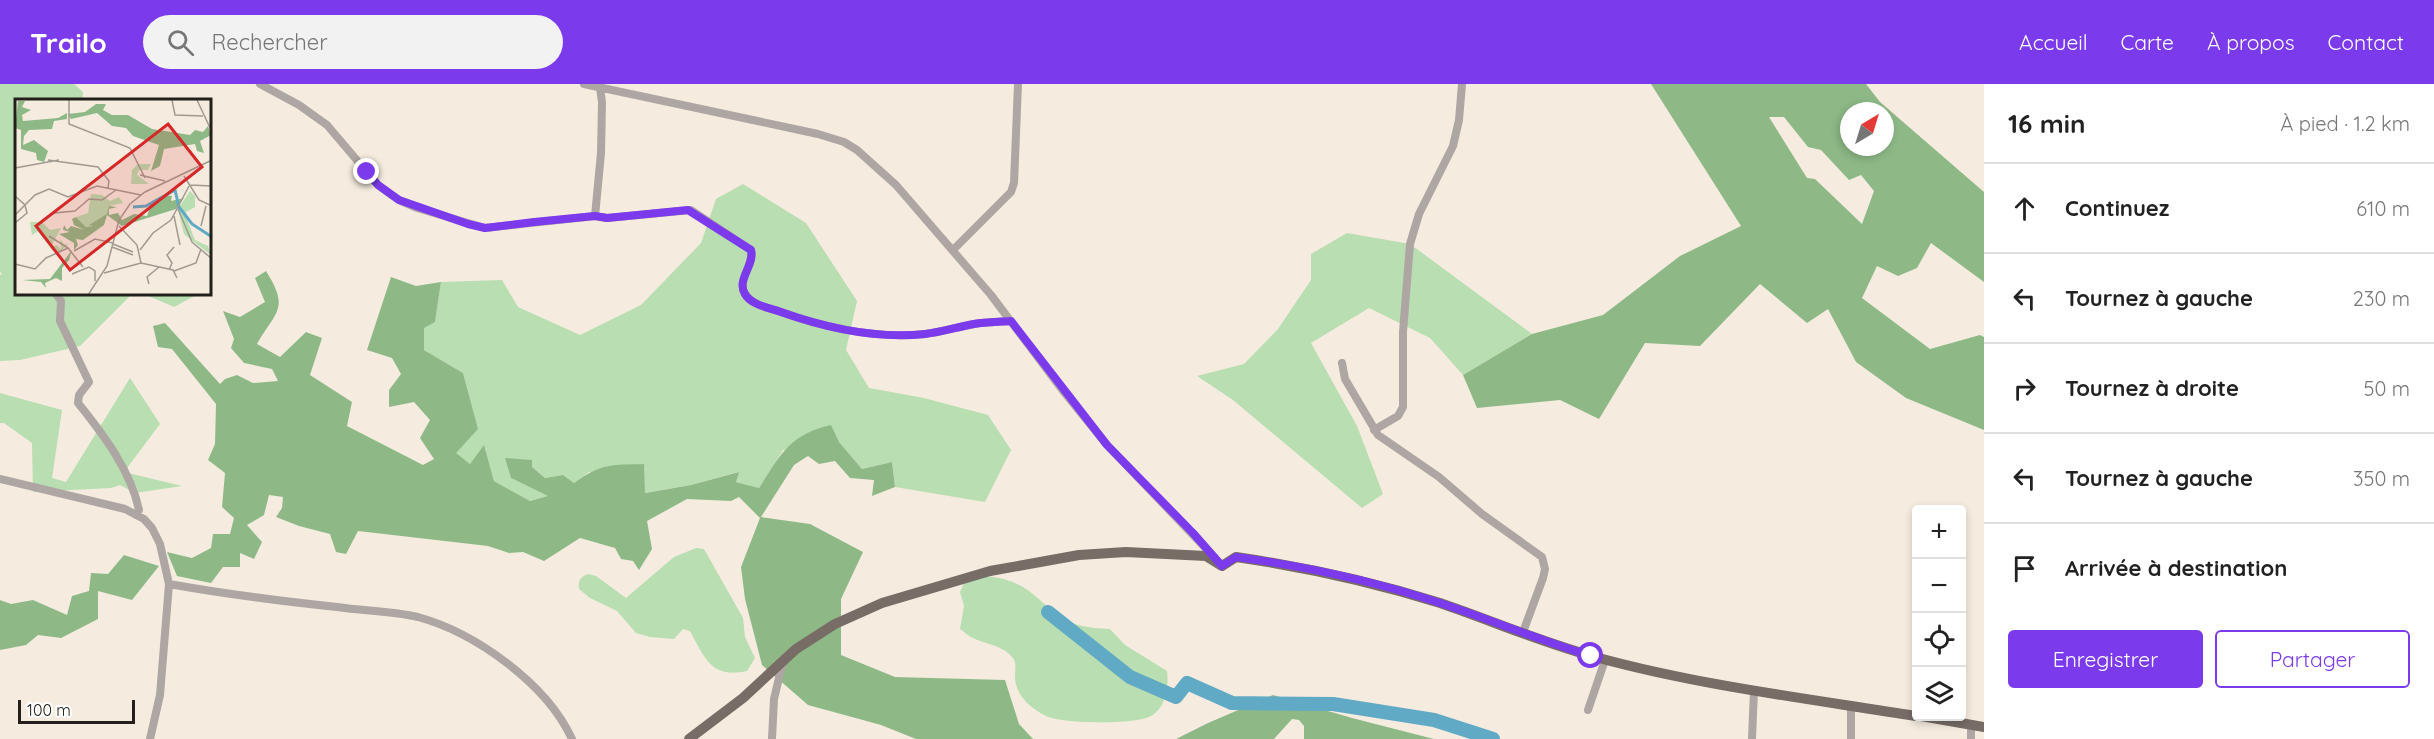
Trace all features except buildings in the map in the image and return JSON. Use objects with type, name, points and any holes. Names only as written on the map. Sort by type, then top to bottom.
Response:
[{"type":"main road","points":[[689,739],[748,693],[783,660],[819,633],[861,611],[998,569],[1079,555],[1126,552],[1206,556],[1222,566],[1236,557],[1320,572],[1397,591],[1605,660],[1754,690],[1912,715]]},
{"type":"main road","points":[[1960,721],[1984,727]]},
{"type":"street","points":[[260,84],[289,99],[327,125],[378,185],[399,200],[417,208],[485,228],[595,216],[607,218],[691,210],[751,250],[752,256],[743,286],[743,291],[750,300],[807,322],[856,331],[922,334],[949,331],[974,324],[1011,321]]},
{"type":"street","points":[[584,84],[818,134],[844,142],[872,161],[953,249],[1107,445],[1222,566]]},
{"type":"street","points":[[953,249],[1011,192],[1014,183],[1018,84]]},
{"type":"street","points":[[1374,430],[1398,416],[1403,407],[1404,332],[1410,244],[1419,214],[1453,146],[1460,120],[1462,84]]},
{"type":"street","points":[[595,216],[601,153],[600,88]]},
{"type":"street","points":[[57,296],[61,301],[60,321],[89,382],[79,395],[78,403],[107,442],[135,493],[139,510],[136,514]]},
{"type":"street","points":[[1342,363],[1345,379],[1374,430],[1542,557],[1545,569],[1543,578],[1523,632]]},
{"type":"street","points":[[0,479],[96,500],[125,509],[136,514],[152,528],[169,584],[160,694],[150,739]]},
{"type":"street","points":[[169,584],[257,599],[407,615],[443,626],[481,646],[538,690],[555,709],[572,739]]},
{"type":"street","points":[[772,739],[774,699],[783,660]]},
{"type":"street","points":[[1588,710],[1605,660]]},
{"type":"street","points":[[1752,739],[1754,690]]},
{"type":"street","points":[[1851,705],[1851,739]]},
{"type":"street","points":[[1971,725],[1971,739]]},
{"type":"green space","points":[[0,84],[74,84],[83,92],[82,99],[15,99],[15,296],[130,296],[80,346],[20,360],[0,361],[0,275],[2,274],[0,272]]},
{"type":"green space","points":[[1651,84],[1866,84],[1880,102],[1840,102],[1840,156],[1894,156],[1894,114],[1984,192],[1984,282],[1931,243],[1917,268],[1898,276],[1877,266],[1862,298],[1930,349],[1980,335],[1984,337],[1984,430],[1906,398],[1856,362],[1828,309],[1807,323],[1760,284],[1700,346],[1645,343],[1599,419],[1560,400],[1477,408],[1463,375],[1532,334],[1603,315],[1680,256],[1741,226]],"holes":[[[1769,117],[1784,117],[1808,147],[1821,150],[1849,180],[1861,175],[1874,191],[1862,224],[1815,179],[1807,178]]]},
{"type":"green space","points":[[743,184],[806,223],[857,301],[846,350],[869,388],[924,398],[988,415],[1011,450],[985,502],[895,487],[892,462],[862,469],[839,442],[783,450],[759,488],[736,482],[738,472],[691,485],[644,493],[644,464],[589,472],[574,483],[563,475],[545,478],[532,467],[506,459],[511,478],[549,496],[530,501],[494,481],[484,446],[470,464],[455,453],[477,429],[463,373],[424,350],[424,327],[435,322],[441,282],[502,280],[518,307],[580,335],[641,305],[701,243],[716,199]]},
{"type":"green space","points":[[1347,233],[1410,244],[1532,334],[1463,375],[1430,338],[1369,308],[1311,343],[1357,426],[1383,494],[1362,508],[1233,400],[1197,376],[1244,364],[1278,329],[1311,280],[1311,254]]},
{"type":"green space","points":[[266,271],[279,302],[275,316],[257,344],[280,357],[306,332],[322,338],[310,375],[352,402],[347,426],[423,465],[434,459],[420,438],[430,420],[414,402],[389,407],[389,390],[401,374],[392,358],[367,350],[391,277],[416,286],[441,282],[435,322],[424,328],[424,350],[463,373],[478,429],[456,453],[470,464],[484,445],[494,481],[530,501],[548,496],[511,478],[505,458],[532,460],[532,467],[545,478],[563,475],[574,483],[583,476],[607,466],[644,464],[645,493],[691,485],[739,472],[736,482],[759,488],[780,456],[796,440],[805,434],[831,425],[839,442],[862,469],[892,462],[895,487],[872,496],[874,480],[850,478],[835,461],[819,464],[808,456],[794,465],[761,517],[810,524],[863,552],[841,599],[841,655],[895,677],[1005,680],[1019,724],[1033,739],[916,739],[881,725],[808,705],[762,665],[745,599],[741,567],[760,518],[739,497],[731,501],[687,499],[647,521],[652,549],[639,570],[633,561],[621,559],[615,548],[580,538],[544,561],[523,552],[509,553],[488,546],[358,531],[346,554],[336,552],[330,534],[276,517],[282,508],[283,497],[269,495],[264,515],[247,525],[262,542],[254,559],[240,553],[240,567],[223,567],[211,583],[177,576],[167,552],[192,558],[211,548],[213,534],[230,534],[234,518],[222,507],[225,473],[208,460],[215,444],[216,404],[172,349],[158,347],[153,326],[165,323],[220,384],[225,379],[237,375],[253,383],[278,381],[272,369],[244,363],[231,348],[234,339],[223,311],[240,317],[265,302],[255,278]]},
{"type":"green space","points":[[149,296],[194,296],[174,307]]},
{"type":"green space","points":[[130,378],[160,424],[124,472],[182,486],[135,493],[120,485],[111,488],[33,492],[32,443],[4,423],[0,423],[0,393],[62,410],[52,478],[66,482]]},
{"type":"green space","points":[[696,548],[704,549],[743,618],[745,637],[755,658],[747,671],[735,673],[717,669],[705,658],[690,631],[683,629],[674,639],[636,633],[617,611],[590,598],[579,589],[580,580],[588,574],[596,576],[626,598],[674,557]]},
{"type":"green space","points":[[124,555],[159,566],[132,600],[98,591],[98,619],[61,638],[38,635],[26,645],[0,650],[0,600],[11,604],[33,600],[67,615],[72,596],[89,591],[91,573],[108,574]]},
{"type":"green space","points":[[986,576],[1013,582],[1023,587],[1068,621],[1078,625],[1110,629],[1125,645],[1167,671],[1167,690],[1160,708],[1151,716],[1142,719],[1098,722],[1054,719],[1034,708],[1017,688],[1014,659],[1004,650],[973,638],[960,629],[964,606],[960,592],[964,583]]},
{"type":"green space","points":[[1273,695],[1434,739],[1304,739],[1304,726],[1299,720],[1292,719],[1274,739],[1176,739]]},
{"type":"waterway","points":[[1048,612],[1130,677],[1176,697],[1187,683],[1232,703],[1333,704],[1434,720],[1493,739]]},
{"type":"route","points":[[367,172],[378,185],[399,200],[417,208],[485,228],[595,216],[607,218],[691,210],[751,250],[752,256],[743,281],[743,291],[750,300],[807,322],[856,331],[922,334],[949,331],[974,324],[1011,321],[1107,445],[1222,566],[1236,557],[1282,564],[1357,581],[1440,603],[1591,656]]}]
